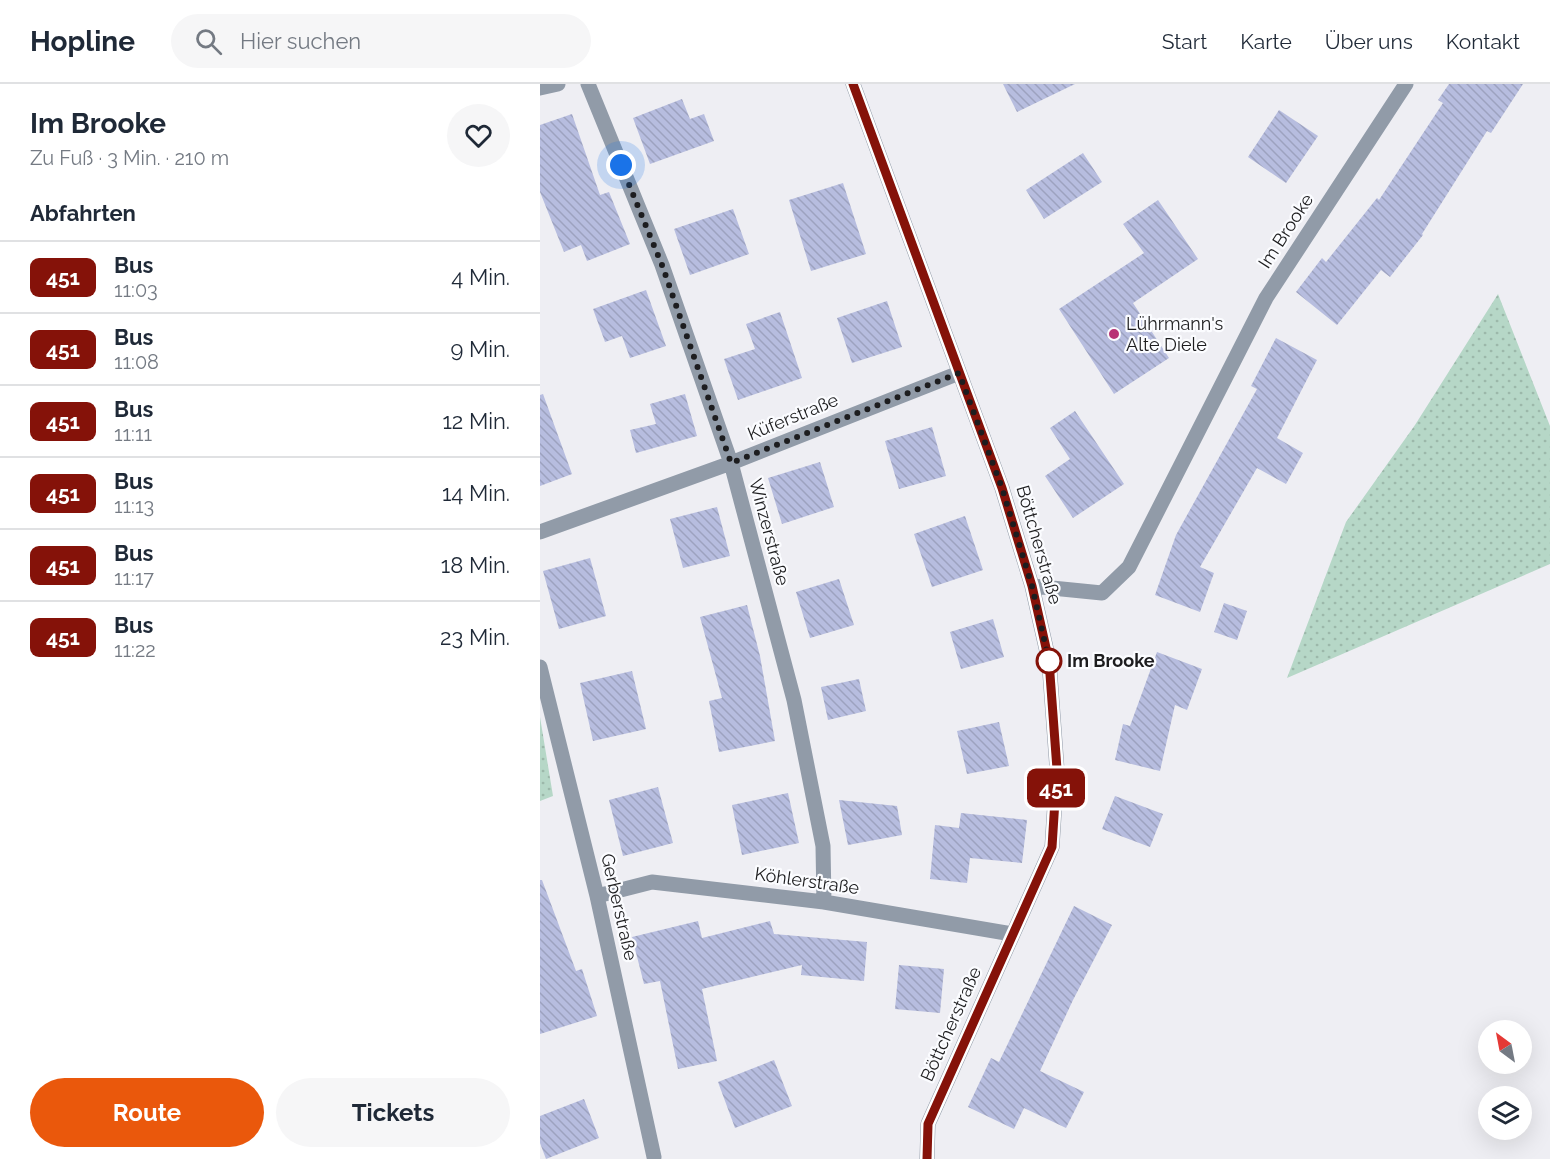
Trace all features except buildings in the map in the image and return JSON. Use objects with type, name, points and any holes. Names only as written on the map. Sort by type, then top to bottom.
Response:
[{"type":"street","points":[[540,88],[558,84]]},
{"type":"street","name":"Winzerstraße","points":[[588,84],[662,265],[731,463],[794,700],[823,846],[825,902]]},
{"type":"street","name":"Böttcherstraße","points":[[854,84],[1002,488],[1032,586],[1049,661],[1057,769],[1052,847],[928,1124],[927,1159]]},
{"type":"street","name":"Im Brooke","points":[[1032,586],[1102,593],[1129,567],[1266,298],[1406,84]]},
{"type":"street","name":"Küferstraße","points":[[540,532],[731,463],[959,373]]},
{"type":"street","name":"Gerberstraße","points":[[540,668],[597,896],[654,1157]]},
{"type":"street","name":"Köhlerstraße","points":[[597,896],[652,882],[825,902],[1012,934]]},
{"type":"green space","points":[[1498,294],[1550,426],[1550,564],[1287,678],[1346,522],[1415,425]]},
{"type":"green space","points":[[540,717],[553,796],[540,801]]},
{"type":"bus line","name":"451","points":[[853,84],[1002,488],[1032,586],[1049,661],[1057,769],[1052,847],[928,1124],[927,1159]]},
{"type":"place","name":"Lührmann's Alte Diele","points":[[1114,334]]},
{"type":"place","name":"Im Brooke","points":[[1049,661]]},
{"type":"route","points":[[621,165],[662,265],[731,463],[959,373],[1002,488],[1032,586],[1049,661]]}]
